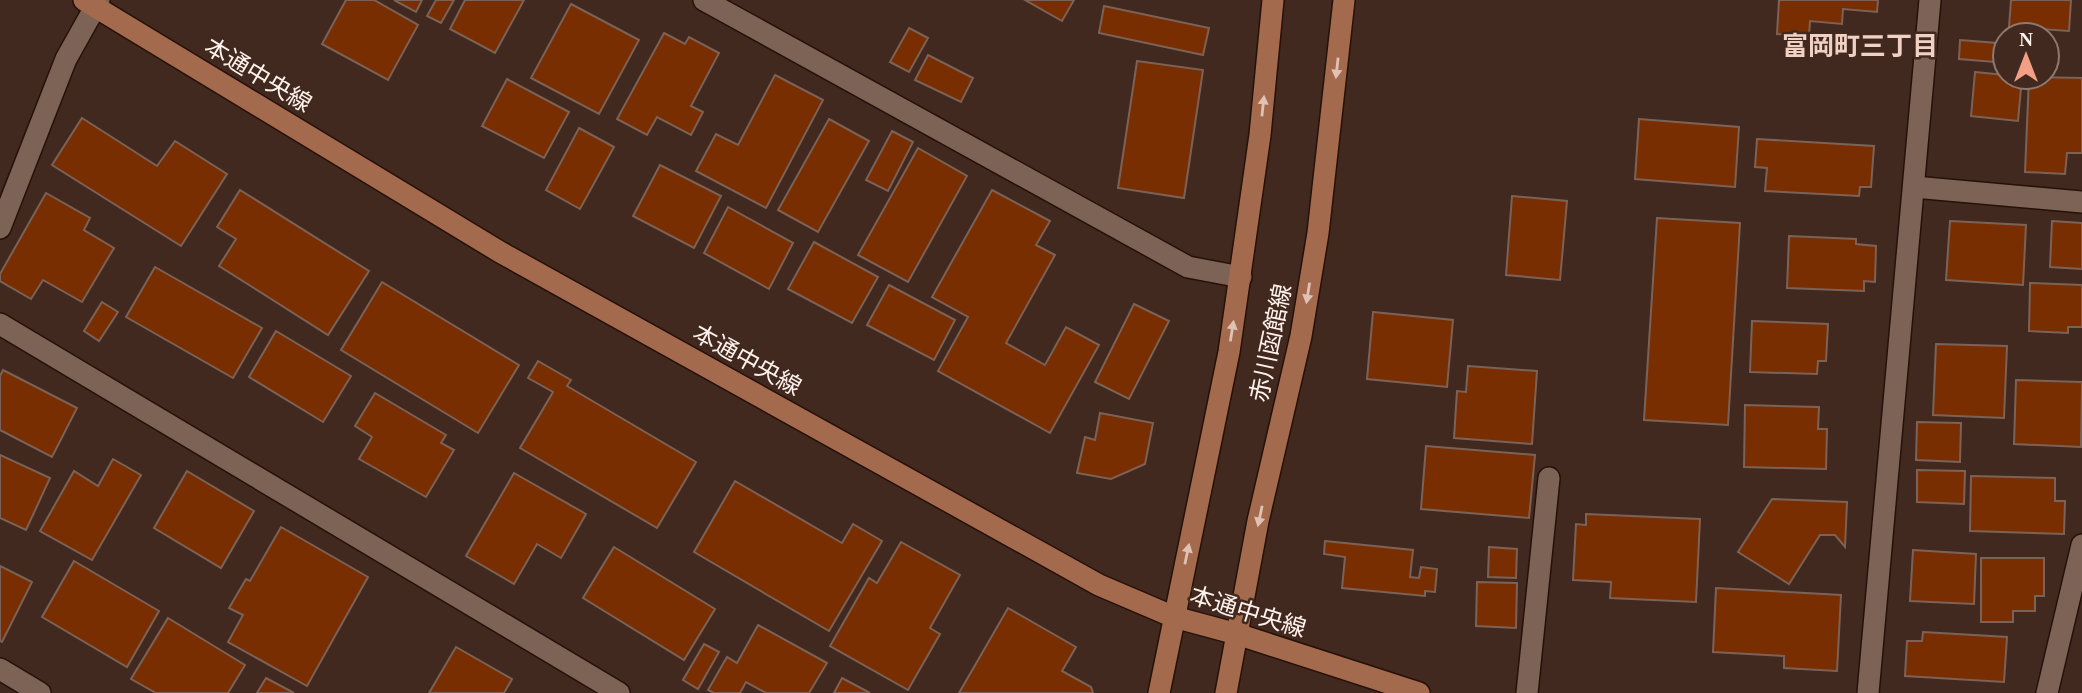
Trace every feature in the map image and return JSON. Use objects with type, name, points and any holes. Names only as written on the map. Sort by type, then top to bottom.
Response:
[{"type":"street","points":[[704,0],[1188,267],[1241,277]]},
{"type":"street","name":"赤川函館線","points":[[1159,693],[1229,352],[1260,135],[1273,0]]},
{"type":"street","name":"赤川函館線","points":[[1226,693],[1258,521],[1303,323],[1318,233],[1344,0]]},
{"type":"street","points":[[1868,693],[1930,0]]},
{"type":"street","points":[[0,228],[66,59],[92,2]]},
{"type":"street","name":"本通中央線","points":[[92,2],[500,252],[1099,585],[1174,617],[1237,634],[1419,693]]},
{"type":"street","points":[[1914,187],[2082,202]]},
{"type":"street","points":[[0,324],[619,693]]},
{"type":"street","points":[[1527,693],[1549,478]]},
{"type":"street","points":[[2047,693],[2082,545]]},
{"type":"street","points":[[0,669],[40,693]]},
{"type":"building","points":[[346,0],[374,0],[418,25],[388,80],[322,44]]},
{"type":"building","points":[[394,0],[422,0],[416,12]]},
{"type":"building","points":[[436,0],[454,0],[441,23],[427,16]]},
{"type":"building","points":[[465,0],[524,0],[495,53],[450,29]]},
{"type":"building","points":[[1025,0],[1074,0],[1062,21]]},
{"type":"building","points":[[1779,0],[1878,0],[1877,12],[1843,9],[1842,24],[1810,21],[1809,36],[1777,34]]},
{"type":"building","points":[[2011,0],[2071,0],[2069,31],[2061,30],[2061,21],[2009,21]]},
{"type":"building","points":[[571,4],[639,40],[599,114],[531,78]]},
{"type":"building","points":[[1104,6],[1209,28],[1203,55],[1099,33]]},
{"type":"building","points":[[909,28],[928,38],[909,72],[890,62]]},
{"type":"building","points":[[664,33],[685,44],[689,37],[719,53],[691,106],[703,112],[691,135],[657,117],[647,135],[617,119]]},
{"type":"building","points":[[1960,40],[1991,43],[1991,62],[1959,59]]},
{"type":"building","points":[[928,55],[973,78],[961,102],[915,80]]},
{"type":"building","points":[[1137,61],[1203,70],[1184,198],[1118,188]]},
{"type":"building","points":[[1975,72],[1991,74],[1991,91],[2021,91],[2018,121],[1971,116]]},
{"type":"building","points":[[775,75],[823,100],[766,208],[696,171],[716,134],[738,145]]},
{"type":"building","points":[[2061,78],[2082,78],[2082,153],[2067,153],[2065,174],[2025,172],[2028,91],[2061,91]]},
{"type":"building","points":[[507,79],[569,112],[544,158],[482,126]]},
{"type":"building","points":[[82,118],[157,166],[175,141],[227,174],[181,246],[52,165]]},
{"type":"building","points":[[829,119],[869,141],[818,232],[778,210]]},
{"type":"building","points":[[1639,119],[1739,127],[1735,187],[1635,179]]},
{"type":"building","points":[[579,128],[614,147],[580,209],[546,190]]},
{"type":"building","points":[[892,131],[913,142],[888,191],[866,180]]},
{"type":"building","points":[[1757,139],[1874,146],[1871,187],[1860,187],[1859,196],[1765,191],[1767,168],[1755,167]]},
{"type":"building","points":[[918,148],[967,176],[908,282],[858,255]]},
{"type":"building","points":[[660,165],[721,196],[694,248],[633,216]]},
{"type":"building","points":[[240,190],[369,271],[328,335],[219,266],[236,239],[217,227]]},
{"type":"building","points":[[992,190],[1050,221],[1036,245],[1055,255],[1006,343],[1045,365],[1066,327],[1099,345],[1050,433],[938,371],[968,317],[932,297]]},
{"type":"building","points":[[46,193],[90,218],[84,230],[114,248],[82,302],[43,280],[31,299],[0,281],[0,274]]},
{"type":"building","points":[[1512,196],[1567,201],[1560,280],[1506,275]]},
{"type":"building","points":[[728,207],[793,243],[769,289],[704,253]]},
{"type":"building","points":[[1657,218],[1740,223],[1728,425],[1644,420]]},
{"type":"building","points":[[1950,221],[2026,225],[2023,285],[1946,280]]},
{"type":"building","points":[[2052,221],[2082,223],[2082,269],[2050,267]]},
{"type":"building","points":[[1789,236],[1856,239],[1856,244],[1876,246],[1875,282],[1864,281],[1864,291],[1787,288]]},
{"type":"building","points":[[814,242],[878,277],[852,323],[788,289]]},
{"type":"building","points":[[155,267],[262,328],[233,378],[126,317]]},
{"type":"building","points":[[382,282],[519,365],[478,433],[341,350]]},
{"type":"building","points":[[2030,283],[2082,285],[2082,327],[2068,327],[2068,333],[2029,331]]},
{"type":"building","points":[[889,285],[955,320],[934,360],[867,325]]},
{"type":"building","points":[[102,302],[118,312],[99,341],[84,331]]},
{"type":"building","points":[[1134,304],[1169,321],[1129,399],[1095,382]]},
{"type":"building","points":[[1373,312],[1453,320],[1447,387],[1367,379]]},
{"type":"building","points":[[1752,321],[1828,324],[1826,361],[1818,361],[1817,374],[1750,372]]},
{"type":"building","points":[[276,331],[351,376],[323,422],[249,377]]},
{"type":"building","points":[[1936,344],[2007,346],[2004,418],[1933,415]]},
{"type":"building","points":[[538,361],[571,380],[567,386],[696,462],[657,528],[520,448],[553,392],[528,378]]},
{"type":"building","points":[[1468,366],[1537,371],[1532,444],[1454,438],[1457,391],[1466,392]]},
{"type":"building","points":[[3,370],[77,408],[52,457],[0,430],[0,376]]},
{"type":"building","points":[[2016,380],[2082,382],[2081,447],[2014,444]]},
{"type":"building","points":[[375,393],[446,435],[441,443],[454,450],[426,497],[359,459],[372,437],[355,426]]},
{"type":"building","points":[[1745,405],[1819,407],[1818,429],[1827,429],[1826,469],[1744,467]]},
{"type":"building","points":[[1100,413],[1153,423],[1145,464],[1111,479],[1077,473],[1085,437],[1095,440]]},
{"type":"building","points":[[1917,422],[1961,423],[1960,462],[1916,460]]},
{"type":"building","points":[[1426,446],[1535,455],[1529,518],[1421,509]]},
{"type":"building","points":[[0,455],[50,478],[26,530],[0,518]]},
{"type":"building","points":[[113,459],[141,475],[92,560],[40,531],[74,471],[98,486]]},
{"type":"building","points":[[1917,470],[1965,471],[1964,504],[1917,502]]},
{"type":"building","points":[[187,471],[254,511],[221,568],[154,528]]},
{"type":"building","points":[[514,473],[586,514],[561,558],[537,544],[514,584],[466,556]]},
{"type":"building","points":[[1971,476],[2055,478],[2055,501],[2065,501],[2064,534],[1970,531]]},
{"type":"building","points":[[735,481],[842,543],[853,524],[882,541],[829,631],[694,552]]},
{"type":"building","points":[[1772,499],[1847,502],[1845,547],[1835,535],[1820,535],[1789,584],[1738,552]]},
{"type":"building","points":[[1586,514],[1700,519],[1696,602],[1610,598],[1611,582],[1573,580],[1576,524],[1586,525]]},
{"type":"building","points":[[281,527],[368,577],[307,686],[228,642],[243,615],[229,608],[246,579],[250,581]]},
{"type":"building","points":[[1325,541],[1413,550],[1410,577],[1419,578],[1421,567],[1437,569],[1435,592],[1425,591],[1425,596],[1342,588],[1345,557],[1324,554]]},
{"type":"building","points":[[901,542],[960,575],[930,628],[940,634],[908,690],[830,646],[869,578],[877,583]]},
{"type":"building","points":[[614,547],[715,609],[684,660],[583,598]]},
{"type":"building","points":[[1489,547],[1517,549],[1516,578],[1488,577]]},
{"type":"building","points":[[1913,550],[1976,554],[1974,604],[1910,601]]},
{"type":"building","points":[[1981,558],[2044,558],[2044,596],[2035,596],[2035,611],[2013,611],[2013,622],[1981,622]]},
{"type":"building","points":[[74,561],[159,611],[127,667],[42,617]]},
{"type":"building","points":[[0,566],[32,582],[2,642],[0,641]]},
{"type":"building","points":[[1477,582],[1517,583],[1516,628],[1476,626]]},
{"type":"building","points":[[1716,588],[1841,595],[1837,671],[1784,668],[1784,656],[1713,652]]},
{"type":"building","points":[[1008,608],[1076,647],[1062,671],[1091,687],[1093,693],[959,693]]},
{"type":"building","points":[[168,618],[245,665],[228,693],[156,693],[131,679]]},
{"type":"building","points":[[758,625],[827,663],[809,693],[766,693],[746,682],[740,693],[714,693],[708,690],[727,657],[737,663]]},
{"type":"building","points":[[1923,632],[2007,637],[2004,682],[1905,676],[1907,641],[1922,641]]},
{"type":"building","points":[[704,644],[719,652],[698,689],[683,680]]},
{"type":"building","points":[[456,647],[512,679],[504,693],[429,693]]},
{"type":"building","points":[[266,678],[294,693],[257,693]]},
{"type":"building","points":[[842,678],[870,693],[834,693]]},
{"type":"district","name":"富岡町三丁目","points":[[1860,46]]}]
